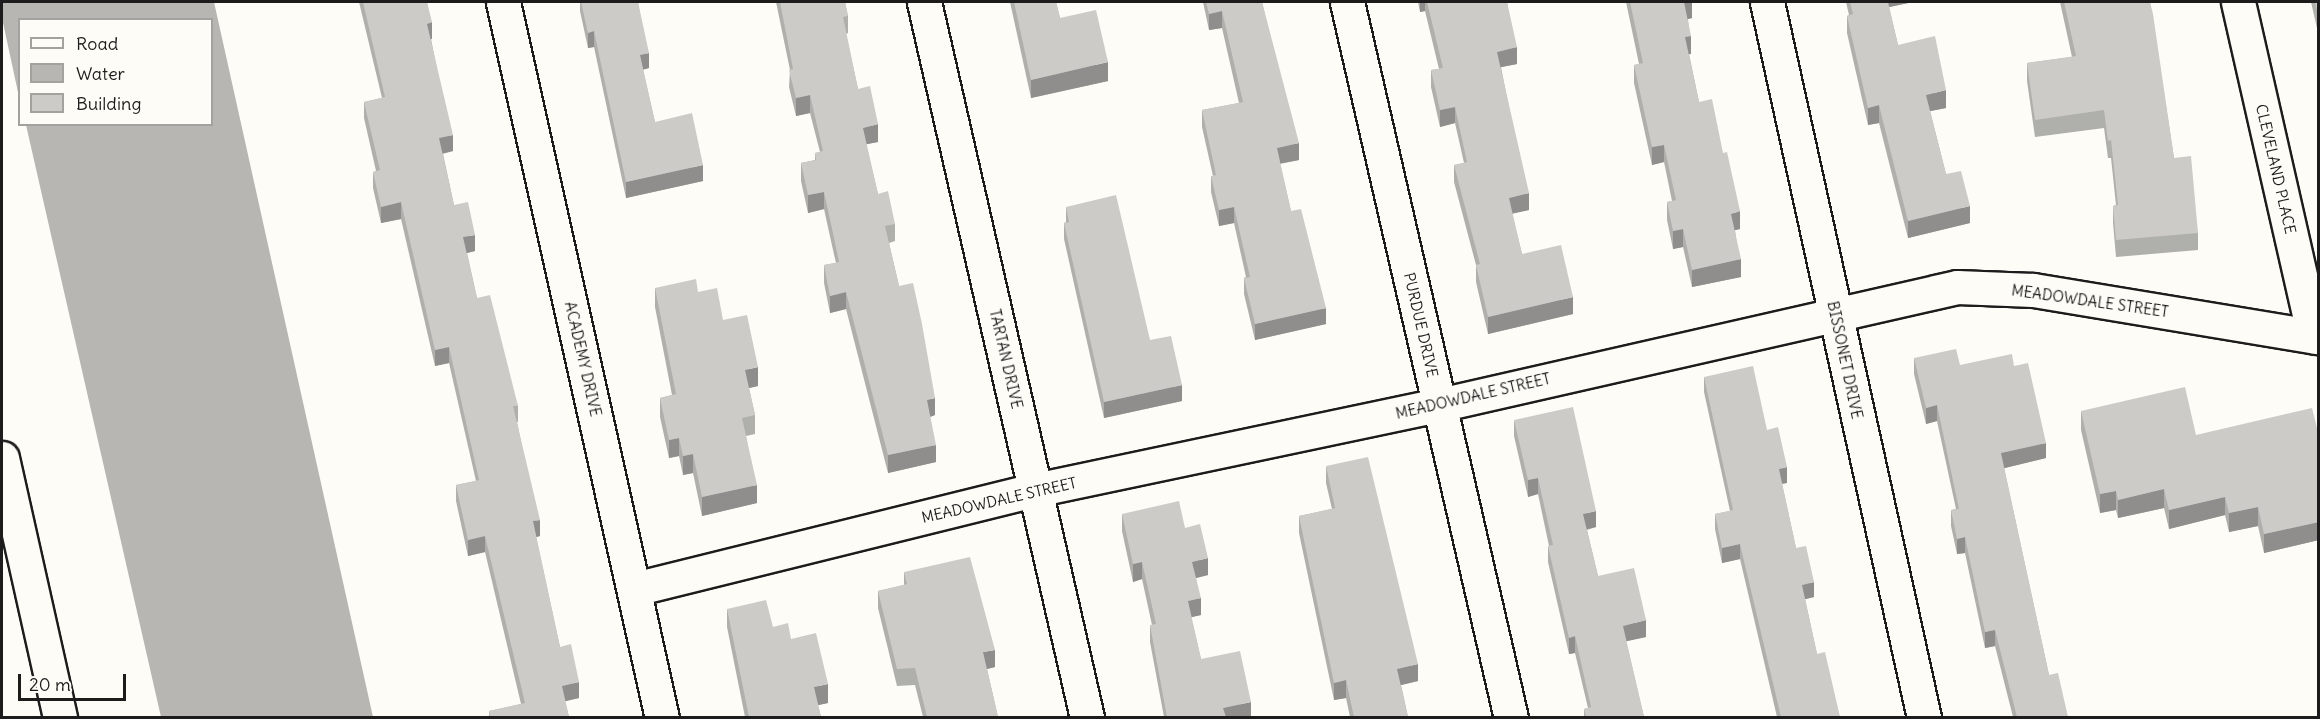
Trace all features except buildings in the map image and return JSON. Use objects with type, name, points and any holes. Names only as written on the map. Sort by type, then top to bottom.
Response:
[{"type":"street","name":"ACADEMY DRIVE","points":[[503,2],[662,717]]},
{"type":"street","name":"TARTAN DRIVE","points":[[924,2],[1087,717]]},
{"type":"street","name":"PURDUE DRIVE","points":[[1347,2],[1511,717]]},
{"type":"street","name":"BISSONET DRIVE","points":[[1767,2],[1924,717]]},
{"type":"street","name":"CLEVELAND PLACE","points":[[2238,2],[2316,337]]},
{"type":"street","name":"MEADOWDALE STREET","points":[[634,589],[1035,490],[1439,405],[1835,313],[1958,287],[2022,290],[2316,337]]},
{"type":"street","points":[[2,458],[60,717]]},
{"type":"water","points":[[2,2],[214,2],[373,717],[161,717],[26,126],[213,126],[213,18],[18,18],[18,92],[2,18]]}]
